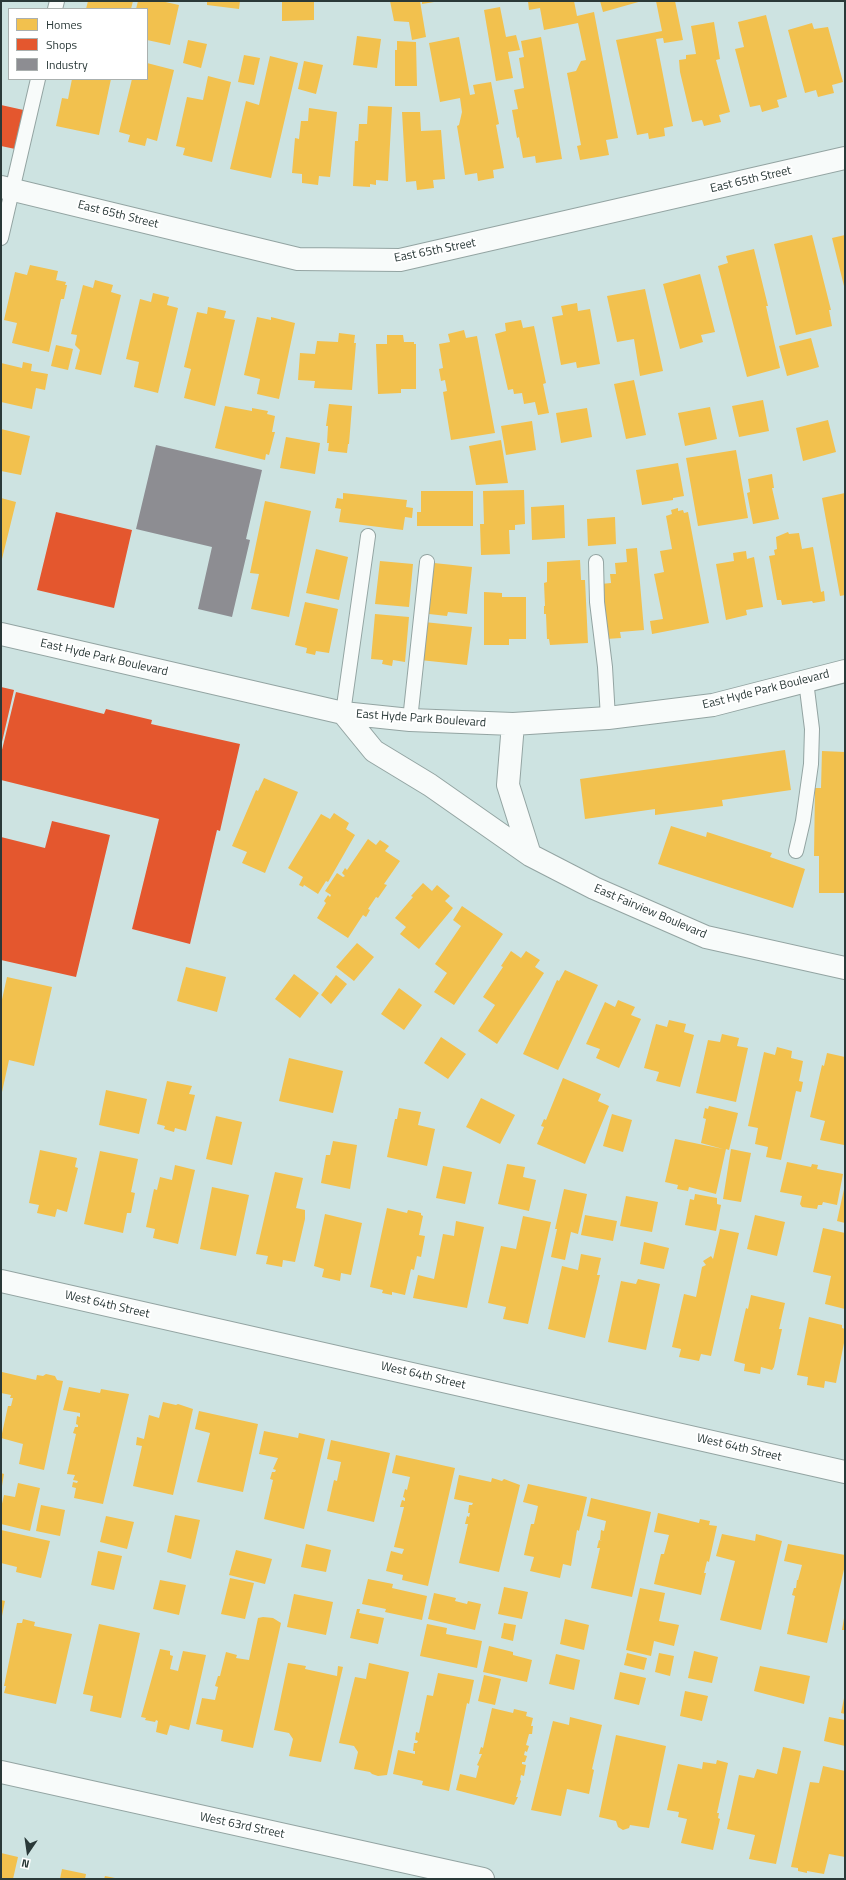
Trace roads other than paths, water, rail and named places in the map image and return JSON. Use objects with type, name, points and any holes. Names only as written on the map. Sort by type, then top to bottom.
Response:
[{"type":"street","name":"East 65th Street","points":[[6,188],[298,259],[400,260],[845,158]]},
{"type":"street","name":"East Hyde Park Boulevard","points":[[1,634],[343,713],[410,720],[513,724],[608,718],[713,705],[845,671]]},
{"type":"street","name":"East Fairview Boulevard","points":[[343,713],[374,751],[430,785],[530,855],[594,888],[706,937],[845,968]]},
{"type":"street","points":[[513,724],[508,785],[530,855]]},
{"type":"street","name":"West 64th Street","points":[[1,1281],[845,1472]]},
{"type":"street","name":"West 63rd Street","points":[[1,1772],[483,1879]]},
{"type":"lane","points":[[1,238],[6,188],[38,80]]},
{"type":"lane","points":[[343,713],[368,536]]},
{"type":"lane","points":[[410,720],[427,562]]},
{"type":"lane","points":[[596,562],[597,602],[605,667],[608,718]]},
{"type":"lane","points":[[796,851],[803,821],[811,764],[812,729],[806,681]]}]
